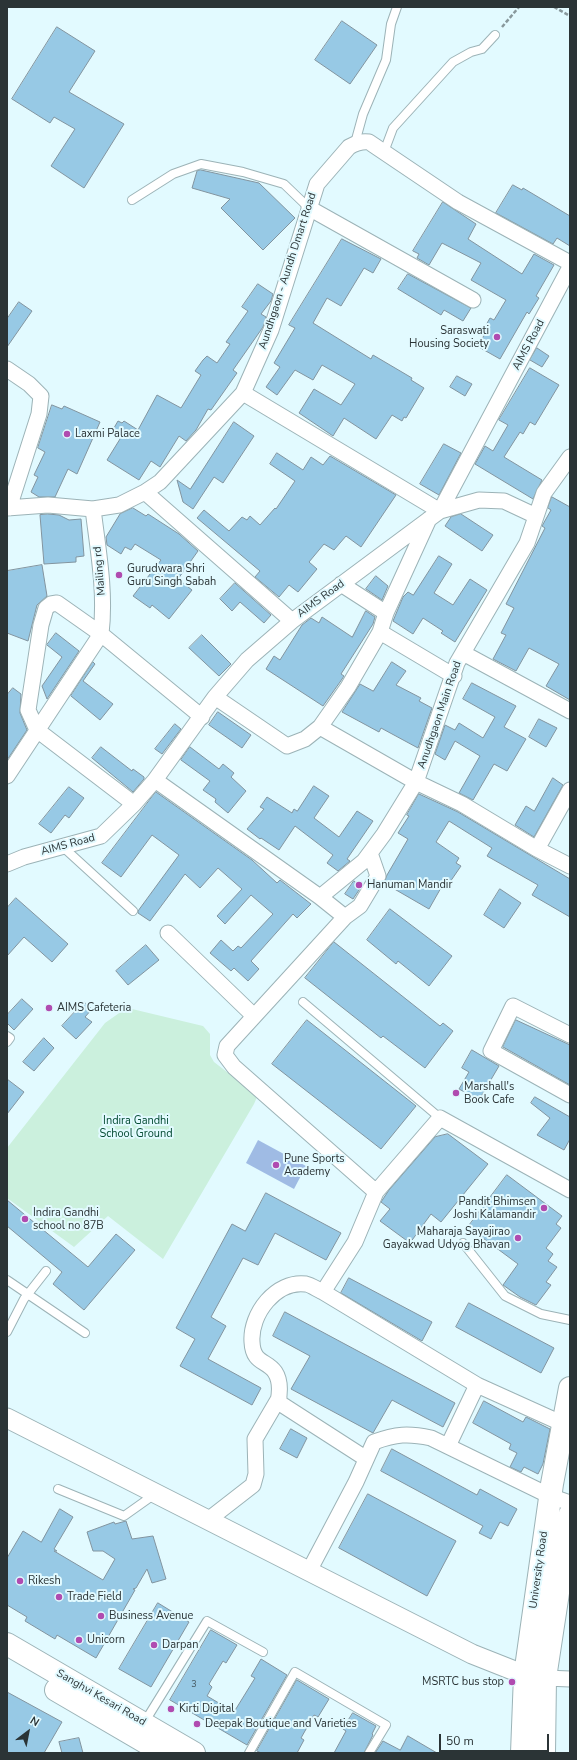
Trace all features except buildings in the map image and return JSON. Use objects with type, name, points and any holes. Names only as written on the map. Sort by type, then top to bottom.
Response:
[{"type":"main road","name":"University Road","points":[[544,1753],[535,1677],[550,1496],[567,1425],[570,1388]]},
{"type":"main road","name":"University Road","points":[[522,1753],[535,1677],[570,1514]]},
{"type":"main road","name":"Sanghvi Kesari Road","points":[[7,1644],[194,1753]]},
{"type":"main road","name":"Sanghvi Kesari Road","points":[[7,1661],[164,1753]]},
{"type":"street","points":[[355,143],[362,141],[369,142],[458,202],[570,263]]},
{"type":"street","name":"Aundhgaon - Aundh Dmart Road","points":[[8,508],[48,505],[93,509],[119,504],[145,492],[160,482],[243,393],[271,330],[317,184],[349,147],[355,143]]},
{"type":"street","points":[[309,208],[473,300]]},
{"type":"street","name":"AIMS Road","points":[[7,864],[101,836],[134,804],[155,780],[215,697],[247,660],[292,621],[434,515],[570,267]]},
{"type":"street","points":[[7,368],[29,384],[41,396],[39,414],[8,508]]},
{"type":"street","points":[[243,393],[434,515]]},
{"type":"street","name":"Anudhgaon Main Road","points":[[570,457],[544,493],[527,543],[457,663],[454,676],[416,782],[462,804],[537,849],[570,866]]},
{"type":"street","points":[[145,492],[292,621]]},
{"type":"street","points":[[215,697],[287,746],[305,740],[320,727],[348,687],[380,632],[386,613],[434,515],[479,500],[504,501],[536,516]]},
{"type":"street","name":"Mailing rd","points":[[93,509],[102,582],[103,614],[101,634]]},
{"type":"street","points":[[341,584],[386,613]]},
{"type":"street","points":[[134,804],[37,730],[28,710],[41,625],[46,608],[51,604],[57,604],[101,634],[202,717]]},
{"type":"street","points":[[380,632],[454,676]]},
{"type":"street","points":[[7,776],[101,634]]},
{"type":"street","points":[[463,653],[570,712]]},
{"type":"street","points":[[320,727],[416,782],[384,834],[364,861],[320,897]]},
{"type":"street","points":[[155,780],[320,897],[345,917]]},
{"type":"street","points":[[537,849],[570,790]]},
{"type":"street","points":[[370,853],[378,876],[360,906],[345,917],[254,1016],[228,1046],[225,1055],[234,1067],[376,1192]]},
{"type":"street","points":[[168,933],[254,1016]]},
{"type":"street","points":[[570,1035],[513,1006],[491,1051],[570,1095]]},
{"type":"street","points":[[323,1292],[355,1242],[376,1192],[440,1118],[570,1190]]},
{"type":"street","points":[[365,1458],[278,1402],[280,1387],[275,1372],[257,1359],[252,1342],[255,1321],[264,1303],[278,1291],[289,1286],[306,1284],[323,1292],[477,1386],[567,1425]]},
{"type":"street","points":[[448,1446],[477,1386]]},
{"type":"street","points":[[208,1520],[253,1485],[256,1474],[255,1439],[279,1398]]},
{"type":"street","points":[[7,1418],[472,1654],[535,1677],[570,1679]]},
{"type":"street","points":[[309,1571],[356,1482],[365,1458],[374,1442],[392,1435],[410,1434],[431,1438],[550,1496],[570,1503]]},
{"type":"lane","points":[[355,143],[363,114],[386,60],[392,24],[397,7]]},
{"type":"lane","points":[[384,152],[393,128],[453,62],[471,52],[482,49],[495,35]]},
{"type":"lane","points":[[132,200],[174,174],[201,164],[243,172],[284,184],[309,208]]},
{"type":"lane","points":[[63,847],[133,911]]},
{"type":"lane","points":[[303,1002],[440,1118]]},
{"type":"lane","points":[[7,1036],[10,1038],[7,1042]]},
{"type":"lane","points":[[463,1243],[505,1296],[541,1314],[570,1320]]},
{"type":"lane","points":[[7,1332],[28,1295],[46,1270]]},
{"type":"lane","points":[[7,1280],[85,1333]]},
{"type":"lane","points":[[58,1489],[124,1516],[156,1493]]},
{"type":"lane","points":[[144,1723],[207,1621],[262,1652]]},
{"type":"lane","points":[[249,1753],[295,1672],[386,1725],[369,1753]]},
{"type":"path","points":[[495,35],[519,7]]},
{"type":"path","points":[[554,7],[570,16]]},
{"type":"green space","name":"Indira Gandhi School Ground","points":[[132,1009],[203,1026],[210,1034],[210,1055],[214,1062],[253,1092],[257,1097],[163,1259],[108,1216],[74,1247],[7,1198],[7,1148],[105,1023],[122,1011]]},
{"type":"water","name":"Pune Sports Academy","points":[[258,1140],[306,1166],[294,1189],[246,1163]]},
{"type":"place","name":"Saraswati Housing Society","points":[[497,337]]},
{"type":"place","name":"Laxmi Palace","points":[[67,434]]},
{"type":"place","name":"Gurudwara Shri Guru Singh Sabah","points":[[119,575]]},
{"type":"place","name":"Hanuman Mandir","points":[[359,885]]},
{"type":"place","name":"AIMS Cafeteria","points":[[49,1008]]},
{"type":"place","name":"Marshall's Book Cafe","points":[[456,1093]]},
{"type":"place","name":"Pune Sports Academy","points":[[276,1165]]},
{"type":"place","name":"Pandit Bhimsen Joshi Kalamandir","points":[[544,1208]]},
{"type":"place","name":"Indira Gandhi school no 87B","points":[[25,1219]]},
{"type":"place","name":"Maharaja Sayajirao Gayakwad Udyog Bhavan","points":[[518,1238]]},
{"type":"place","name":"Rikesh","points":[[20,1581]]},
{"type":"place","name":"Trade Field","points":[[59,1597]]},
{"type":"place","name":"Business Avenue","points":[[101,1616]]},
{"type":"place","name":"Unicorn","points":[[79,1640]]},
{"type":"place","name":"Darpan","points":[[154,1645]]},
{"type":"place","name":"MSRTC bus stop","points":[[512,1682]]},
{"type":"place","name":"Kirti Digital","points":[[171,1709]]},
{"type":"place","name":"Deepak Boutique and Varieties","points":[[197,1724]]}]
